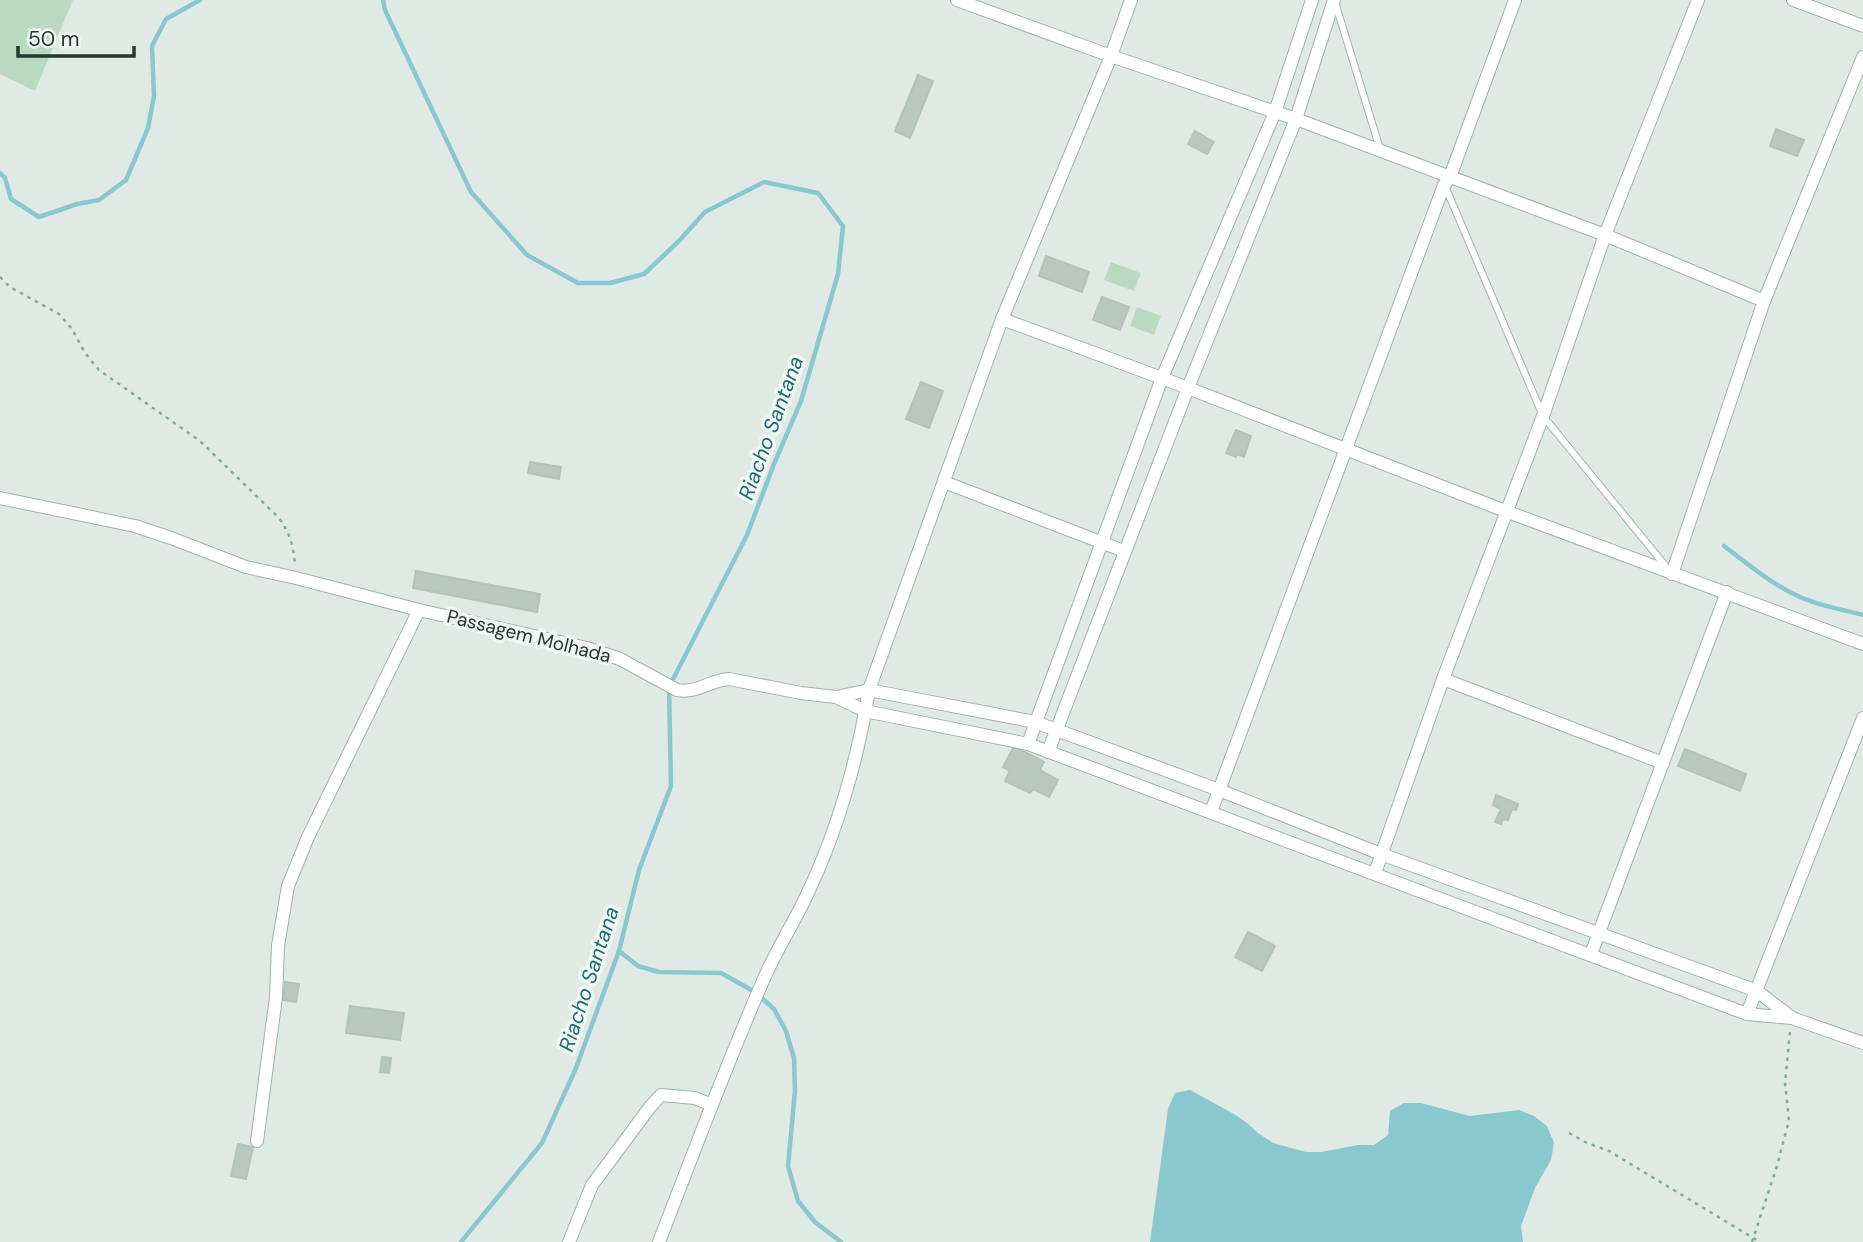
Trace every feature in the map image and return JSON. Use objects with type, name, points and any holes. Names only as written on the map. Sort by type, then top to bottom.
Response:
[{"type":"street","points":[[957,0],[1296,119],[1381,151],[1447,181],[1605,235],[1764,301]]},
{"type":"street","points":[[659,1242],[765,976],[804,902],[835,829],[869,690],[1002,320],[1111,56],[1131,0]]},
{"type":"street","points":[[1028,744],[1162,378],[1275,112],[1312,0]]},
{"type":"street","points":[[1048,752],[1124,551],[1296,119],[1334,0]]},
{"type":"street","points":[[1211,812],[1515,0]]},
{"type":"street","points":[[1375,873],[1443,679],[1543,416],[1605,235],[1698,0]]},
{"type":"street","points":[[1793,0],[1863,26]]},
{"type":"street","points":[[1672,574],[1764,301],[1863,57]]},
{"type":"street","points":[[1002,320],[1863,644]]},
{"type":"street","points":[[944,482],[1124,551]]},
{"type":"street","name":"Passagem Molhada","points":[[0,498],[135,526],[246,567],[587,648],[620,659],[677,690],[696,690],[729,678],[802,694],[836,697]]},
{"type":"street","points":[[1591,954],[1727,592]]},
{"type":"street","points":[[257,1141],[276,997],[278,946],[288,886],[308,837],[419,610]]},
{"type":"street","points":[[1443,679],[1663,762]]},
{"type":"street","points":[[836,697],[869,690],[1035,722],[1381,854],[1756,991],[1792,1018]]},
{"type":"street","points":[[836,697],[865,711],[1028,744],[1747,1014],[1792,1018],[1863,1043]]},
{"type":"street","points":[[1747,1014],[1863,718]]},
{"type":"street","points":[[569,1242],[592,1185],[661,1095],[695,1098],[712,1105]]},
{"type":"lane","points":[[1334,0],[1381,151]]},
{"type":"lane","points":[[1447,181],[1543,416],[1672,574]]},
{"type":"path","points":[[0,277],[10,287],[59,314],[99,370],[200,441],[279,518],[289,531],[296,578]]},
{"type":"path","points":[[1752,1240],[1789,1120],[1785,1083],[1792,1018]]},
{"type":"path","points":[[1569,1133],[1609,1151],[1752,1240],[1760,1242]]},
{"type":"green space","points":[[0,0],[73,0],[35,91],[0,74]]},
{"type":"green space","points":[[1111,262],[1141,273],[1134,291],[1104,280]]},
{"type":"green space","points":[[1137,307],[1161,316],[1154,335],[1130,326]]},
{"type":"water","points":[[1190,1090],[1234,1114],[1273,1143],[1306,1152],[1374,1145],[1388,1135],[1390,1111],[1404,1103],[1421,1103],[1470,1116],[1519,1110],[1534,1116],[1547,1126],[1554,1143],[1551,1160],[1535,1188],[1521,1226],[1523,1242],[1150,1242],[1168,1109],[1175,1093]]},
{"type":"building","points":[[918,75],[933,81],[910,138],[895,131]]},
{"type":"building","points":[[1776,129],[1804,140],[1797,156],[1770,146]]},
{"type":"building","points":[[1195,131],[1214,142],[1207,154],[1188,144]]},
{"type":"building","points":[[1046,256],[1089,272],[1082,292],[1039,276]]},
{"type":"building","points":[[1102,297],[1129,307],[1120,330],[1093,320]]},
{"type":"building","points":[[921,382],[943,391],[929,428],[906,419]]},
{"type":"building","points":[[1236,430],[1251,436],[1244,457],[1226,453]]},
{"type":"building","points":[[530,462],[561,467],[559,479],[528,473]]},
{"type":"building","points":[[416,571],[540,594],[537,612],[413,588]]},
{"type":"building","points":[[1014,746],[1044,762],[1040,770],[1058,780],[1049,797],[1033,789],[1030,793],[1005,781],[1010,771],[1003,767]]},
{"type":"building","points":[[1685,749],[1746,774],[1740,791],[1678,766]]},
{"type":"building","points":[[1496,795],[1518,804],[1516,810],[1512,809],[1508,820],[1503,819],[1501,824],[1495,822],[1501,809],[1493,805]]},
{"type":"building","points":[[1248,932],[1275,946],[1262,971],[1235,957]]},
{"type":"building","points":[[285,982],[299,984],[296,1002],[283,1000]]},
{"type":"building","points":[[350,1006],[404,1013],[400,1040],[346,1033]]},
{"type":"building","points":[[382,1057],[391,1058],[389,1073],[380,1072]]},
{"type":"building","points":[[238,1144],[253,1147],[246,1179],[231,1176]]},
{"type":"waterway","points":[[0,173],[5,178],[11,199],[39,217],[77,204],[99,200],[126,180],[148,128],[154,96],[152,46],[166,19],[200,0]]},
{"type":"waterway","name":"Riacho Santana","points":[[383,0],[385,10],[471,192],[527,255],[578,283],[610,283],[644,274],[705,212],[764,182],[818,193],[843,226],[838,274],[801,401],[747,535],[669,687],[671,786],[639,870],[619,951],[576,1068],[542,1143],[461,1242]]},
{"type":"waterway","points":[[1724,546],[1788,591],[1814,602],[1863,615]]},
{"type":"waterway","points":[[619,951],[638,966],[659,972],[721,973],[755,992],[774,1009],[786,1031],[794,1058],[795,1091],[788,1166],[798,1201],[815,1222],[841,1242]]}]
